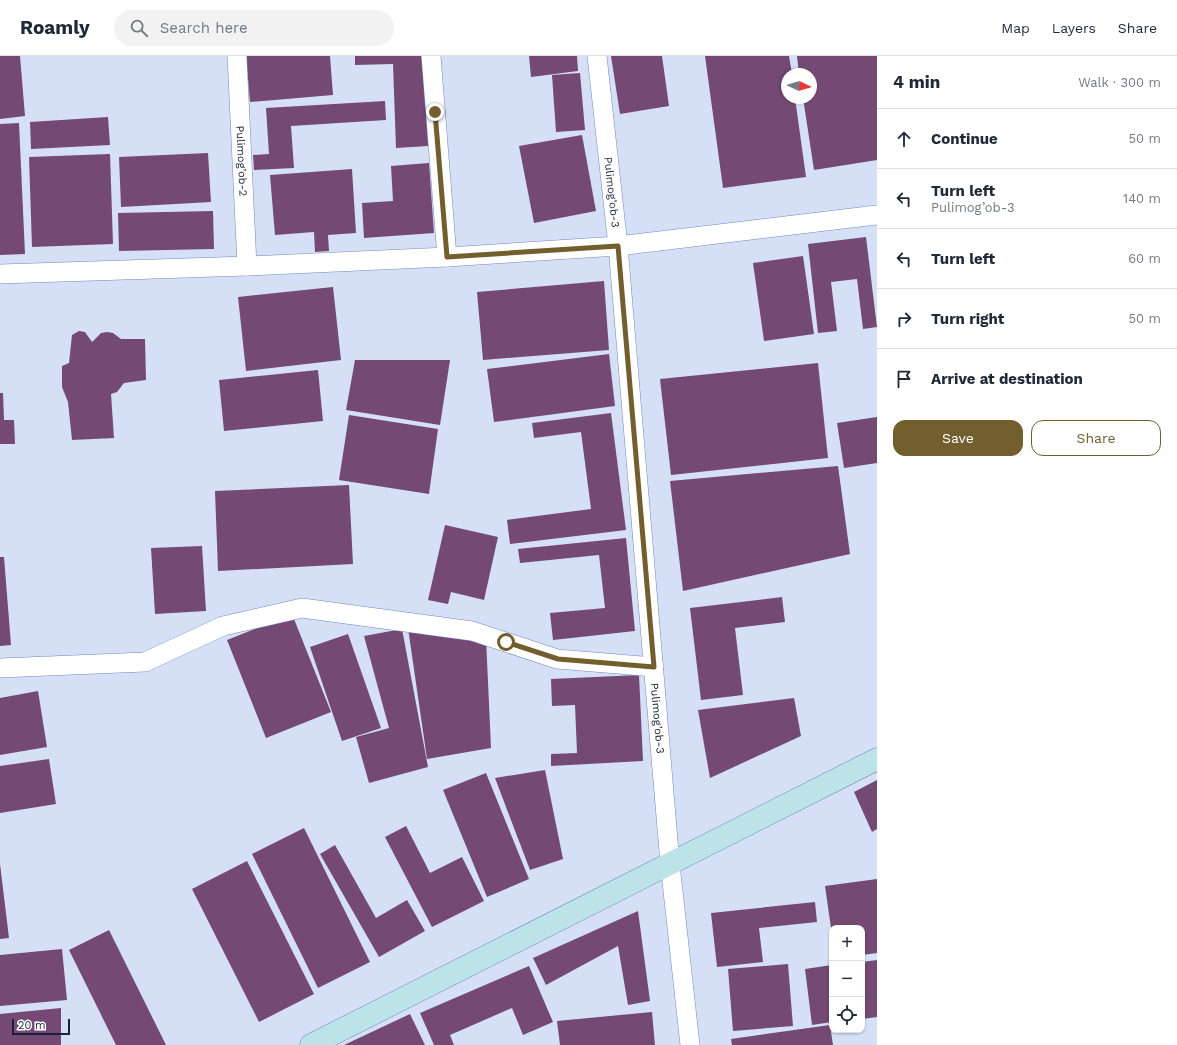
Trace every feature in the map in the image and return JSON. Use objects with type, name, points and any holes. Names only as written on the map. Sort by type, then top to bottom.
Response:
[{"type":"main road","points":[[311,1045],[877,759]]},
{"type":"street","name":"Pulimog’ob-2","points":[[237,56],[247,266]]},
{"type":"street","points":[[431,56],[447,257]]},
{"type":"street","name":"Pulimog’ob-3","points":[[597,56],[618,246],[670,864],[690,1045]]},
{"type":"street","points":[[0,274],[247,266],[447,257],[618,246],[877,215]]},
{"type":"street","points":[[0,668],[145,662],[223,626],[302,608],[472,631],[558,659],[654,667]]},
{"type":"building","points":[[0,56],[20,56],[25,116],[0,119]]},
{"type":"building","points":[[246,56],[330,56],[333,95],[250,102]]},
{"type":"building","points":[[355,56],[425,56],[428,146],[396,148],[393,64],[355,65]]},
{"type":"building","points":[[529,56],[577,56],[578,71],[531,77]]},
{"type":"building","points":[[611,56],[662,56],[669,106],[620,114]]},
{"type":"building","points":[[705,56],[789,56],[791,68],[781,68],[781,104],[796,104],[806,177],[723,188]]},
{"type":"building","points":[[797,56],[877,56],[877,160],[814,170],[804,104],[817,104],[817,68],[798,68]]},
{"type":"building","points":[[580,73],[585,130],[556,132],[552,75]]},
{"type":"building","points":[[385,101],[386,120],[291,126],[294,168],[254,170],[253,155],[269,154],[266,108]]},
{"type":"building","points":[[108,117],[110,145],[31,149],[30,122]]},
{"type":"building","points":[[19,123],[25,254],[0,255],[0,124]]},
{"type":"building","points":[[582,135],[596,211],[534,223],[519,146]]},
{"type":"building","points":[[208,153],[211,202],[121,207],[119,157]]},
{"type":"building","points":[[110,154],[113,244],[32,247],[29,157]]},
{"type":"building","points":[[429,163],[434,233],[364,238],[362,203],[393,201],[391,166]]},
{"type":"building","points":[[352,169],[356,233],[328,235],[329,251],[315,252],[314,232],[275,235],[270,175]]},
{"type":"building","points":[[213,211],[214,249],[119,251],[118,213]]},
{"type":"building","points":[[866,237],[877,327],[863,329],[857,279],[831,282],[837,331],[818,333],[808,244]]},
{"type":"building","points":[[803,256],[814,334],[764,341],[753,263]]},
{"type":"building","points":[[604,281],[609,350],[483,360],[477,292]]},
{"type":"building","points":[[333,287],[341,360],[246,371],[238,297]]},
{"type":"building","points":[[79,331],[85,332],[92,342],[101,333],[107,332],[113,333],[121,339],[145,339],[146,380],[124,383],[117,392],[111,394],[114,438],[72,440],[68,402],[62,387],[62,366],[69,363],[72,335]]},
{"type":"building","points":[[609,354],[615,406],[494,422],[487,369]]},
{"type":"building","points":[[355,360],[450,360],[440,425],[346,410]]},
{"type":"building","points":[[818,363],[828,458],[671,475],[660,379]]},
{"type":"building","points":[[318,370],[323,421],[224,431],[219,380]]},
{"type":"building","points":[[0,393],[3,393],[4,420],[14,420],[15,444],[0,444]]},
{"type":"building","points":[[611,413],[626,530],[510,544],[507,520],[591,509],[581,432],[534,438],[532,423]]},
{"type":"building","points":[[349,415],[438,429],[429,494],[339,480]]},
{"type":"building","points":[[877,417],[877,463],[844,468],[837,423]]},
{"type":"building","points":[[838,466],[850,554],[683,591],[670,481]]},
{"type":"building","points":[[349,485],[353,564],[218,571],[215,491]]},
{"type":"building","points":[[445,525],[498,537],[484,600],[451,592],[448,604],[428,600]]},
{"type":"building","points":[[626,538],[635,631],[553,640],[550,613],[605,608],[599,555],[520,563],[518,549]]},
{"type":"building","points":[[202,546],[206,611],[155,614],[151,548]]},
{"type":"building","points":[[0,557],[4,557],[11,645],[0,646]]},
{"type":"building","points":[[782,597],[785,622],[735,628],[743,695],[701,700],[690,608]]},
{"type":"building","points":[[292,614],[331,712],[266,738],[227,640]]},
{"type":"building","points":[[408,628],[486,638],[491,748],[427,759]]},
{"type":"building","points":[[402,629],[428,767],[369,783],[356,737],[389,728],[364,636]]},
{"type":"building","points":[[348,634],[381,728],[342,741],[310,647]]},
{"type":"building","points":[[639,675],[643,761],[551,766],[551,754],[577,753],[575,705],[552,706],[551,679]]},
{"type":"building","points":[[38,691],[47,747],[0,755],[0,698]]},
{"type":"building","points":[[794,698],[801,736],[710,778],[698,710]]},
{"type":"building","points":[[49,759],[56,804],[0,813],[0,766]]},
{"type":"building","points":[[545,770],[563,859],[530,870],[495,778]]},
{"type":"building","points":[[486,773],[529,879],[487,897],[443,790]]},
{"type":"building","points":[[877,780],[877,829],[872,832],[854,792]]},
{"type":"building","points":[[406,826],[430,873],[462,857],[484,901],[432,927],[385,837]]},
{"type":"building","points":[[304,828],[370,962],[318,988],[252,854]]},
{"type":"building","points":[[335,845],[376,918],[407,900],[425,931],[379,957],[320,854]]},
{"type":"building","points":[[247,861],[314,994],[259,1022],[192,889]]},
{"type":"building","points":[[0,864],[9,938],[0,939]]},
{"type":"building","points":[[877,879],[877,953],[865,955],[865,925],[831,925],[825,886]]},
{"type":"building","points":[[815,902],[817,922],[759,928],[763,962],[717,967],[711,913]]},
{"type":"building","points":[[638,911],[650,1001],[628,1005],[618,946],[546,985],[533,958]]},
{"type":"building","points":[[109,930],[166,1045],[116,1045],[69,950]]},
{"type":"building","points":[[62,949],[67,1000],[0,1006],[0,955]]},
{"type":"building","points":[[877,960],[877,1017],[865,1019],[865,997],[865,962]]},
{"type":"building","points":[[788,964],[793,1026],[733,1031],[728,969]]},
{"type":"building","points":[[829,965],[829,1022],[812,1025],[805,969]]},
{"type":"building","points":[[529,966],[553,1022],[523,1035],[512,1008],[450,1035],[454,1045],[434,1045],[420,1013]]},
{"type":"building","points":[[61,1008],[61,1045],[0,1045],[0,1014]]},
{"type":"building","points":[[652,1012],[655,1045],[560,1045],[557,1021]]},
{"type":"building","points":[[410,1014],[425,1045],[344,1045]]},
{"type":"building","points":[[829,1025],[829,1033],[831,1033],[833,1045],[732,1045],[731,1039]]},
{"type":"route","points":[[435,112],[447,257],[618,246],[654,667],[558,659],[506,642]]}]
